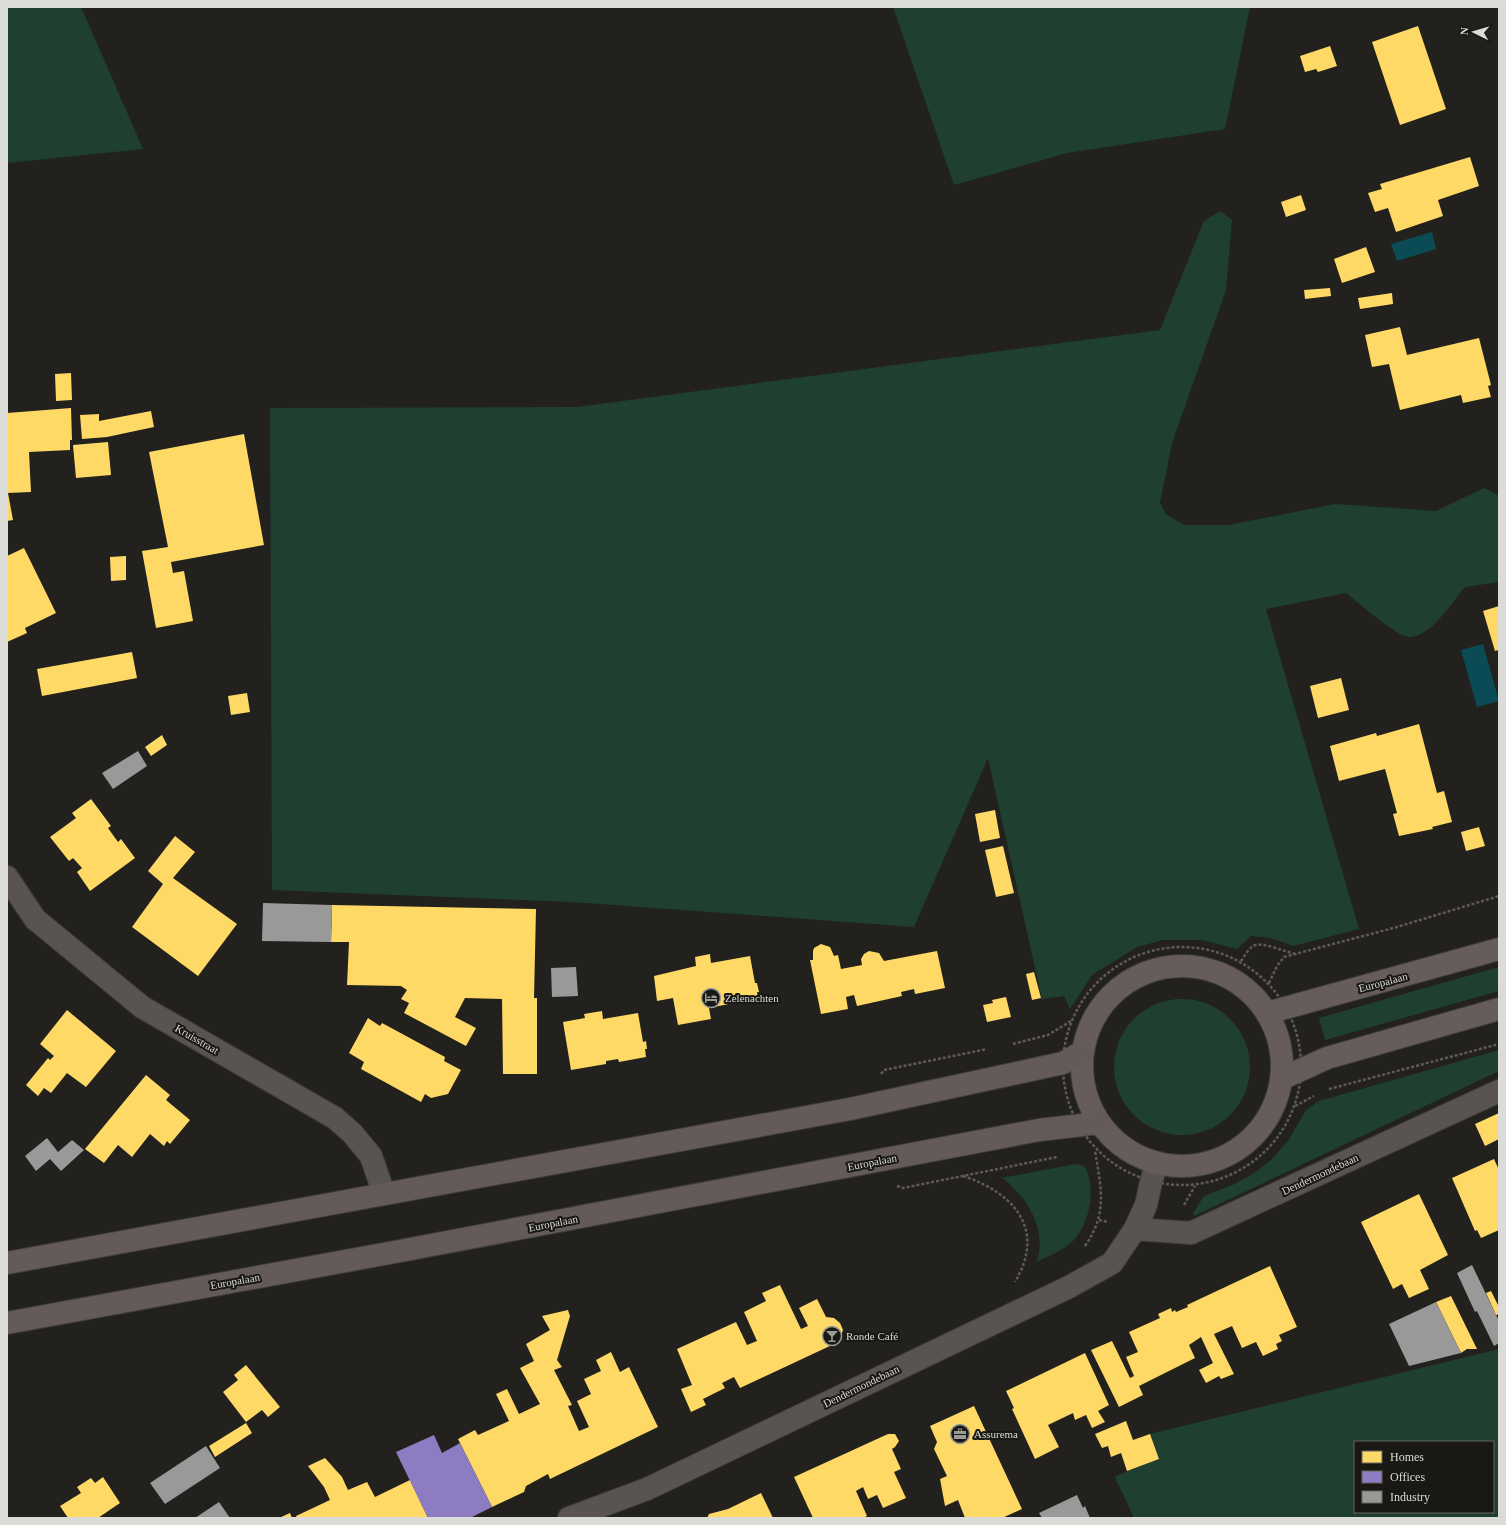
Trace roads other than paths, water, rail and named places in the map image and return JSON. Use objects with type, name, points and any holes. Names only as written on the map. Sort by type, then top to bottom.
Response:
[{"type":"highway","points":[[7,1263],[850,1109],[1063,1063],[1082,1052]]},
{"type":"highway","name":"Europalaan","points":[[7,1322],[400,1252],[1039,1130],[1089,1125]]},
{"type":"main road","name":"Europalaan","points":[[1277,1010],[1499,949]]},
{"type":"main road","points":[[1172,966],[1199,968],[1226,977],[1277,1010],[1282,1047],[1281,1079],[1273,1108],[1262,1126],[1252,1137],[1235,1150],[1215,1158],[1154,1172],[1123,1148],[1089,1125],[1082,1072],[1082,1052],[1087,1031],[1096,1016],[1118,989],[1138,975],[1154,969],[1172,966]]},
{"type":"main road","points":[[1281,1079],[1327,1058],[1499,1009]]},
{"type":"street","name":"Kruisstraat","points":[[7,877],[35,919],[142,1007],[335,1118],[352,1133],[371,1156],[384,1194]]},
{"type":"street","name":"Dendermondebaan","points":[[1135,1229],[1192,1233],[1499,1091]]},
{"type":"street","name":"Dendermondebaan","points":[[569,1518],[648,1489],[1069,1287],[1112,1263],[1135,1229],[1146,1205],[1154,1172]]},
{"type":"water","points":[[1432,232],[1436,249],[1397,261],[1391,244]]},
{"type":"water","points":[[1483,644],[1499,701],[1477,707],[1461,650]]},
{"type":"place","name":"Zelenachten","points":[[711,998]]},
{"type":"place","name":"Ronde Café","points":[[832,1336]]},
{"type":"place","name":"Assurema","points":[[960,1434]]}]
